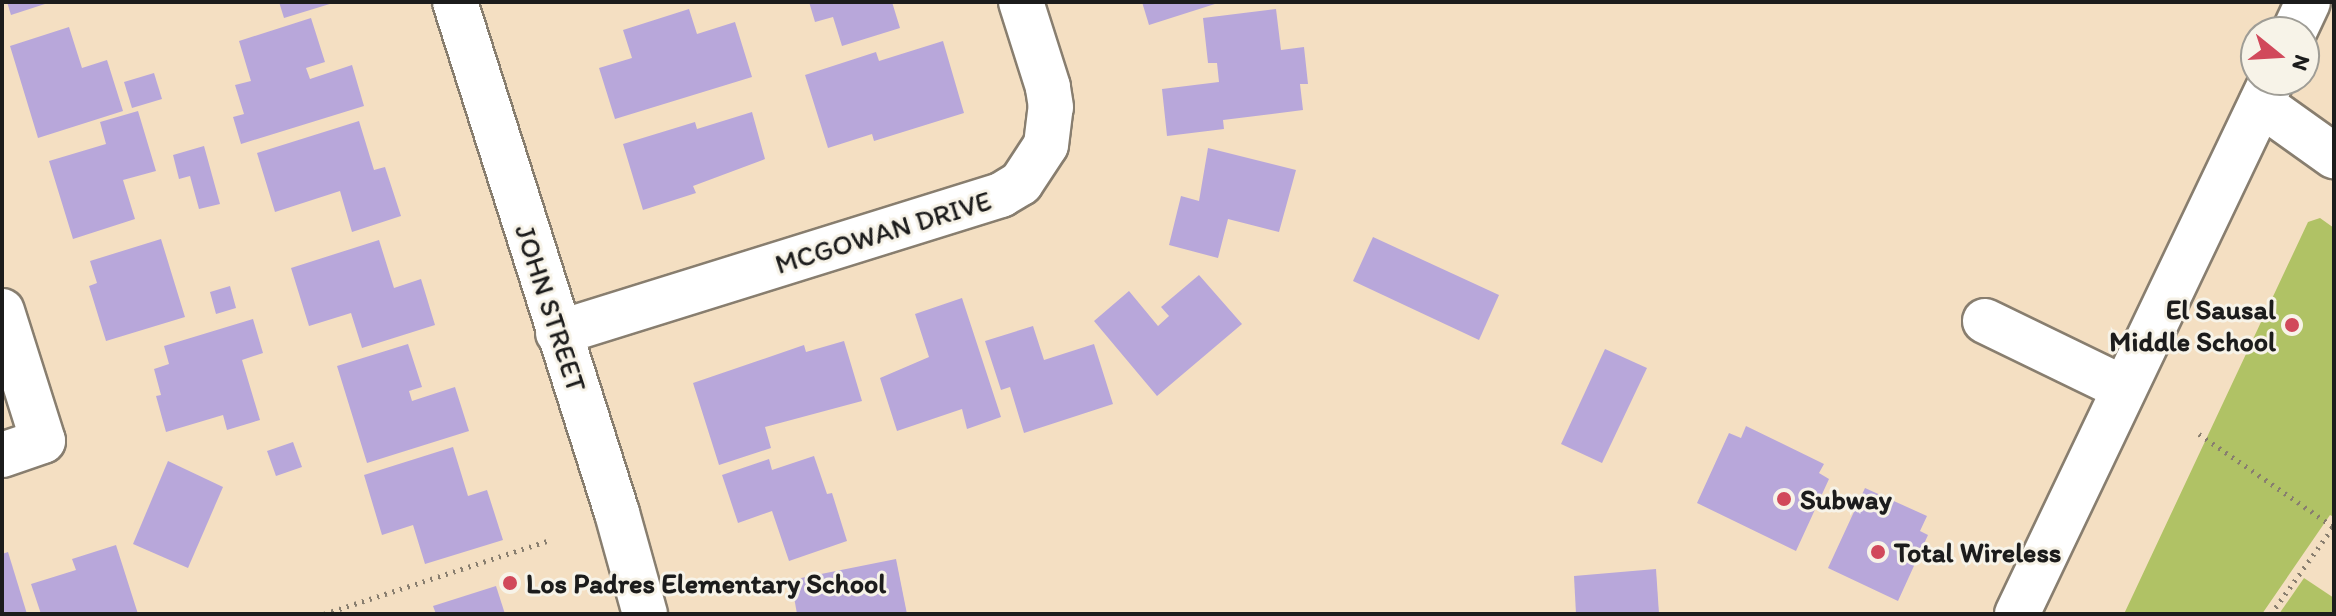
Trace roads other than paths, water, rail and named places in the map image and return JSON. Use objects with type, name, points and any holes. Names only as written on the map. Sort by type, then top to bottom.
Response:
[{"type":"main road","name":"JOHN STREET","points":[[455,2],[617,513],[645,614]]},
{"type":"main road","name":"MCGOWAN DRIVE","points":[[558,333],[1001,195],[1021,183],[1046,145],[1051,107],[1048,87],[1021,2]]},
{"type":"main road","points":[[2017,614],[2264,96]]},
{"type":"main road","points":[[2270,96],[2334,156]]},
{"type":"main road","points":[[2,311],[43,441],[2,455]]},
{"type":"main road","points":[[1985,321],[2123,388]]},
{"type":"place","name":"El Sausal Middle School","points":[[2292,325]]},
{"type":"place","name":"Subway","points":[[1784,499]]},
{"type":"place","name":"Total Wireless","points":[[1878,552]]},
{"type":"place","name":"Los Padres Elementary School","points":[[510,583]]}]
